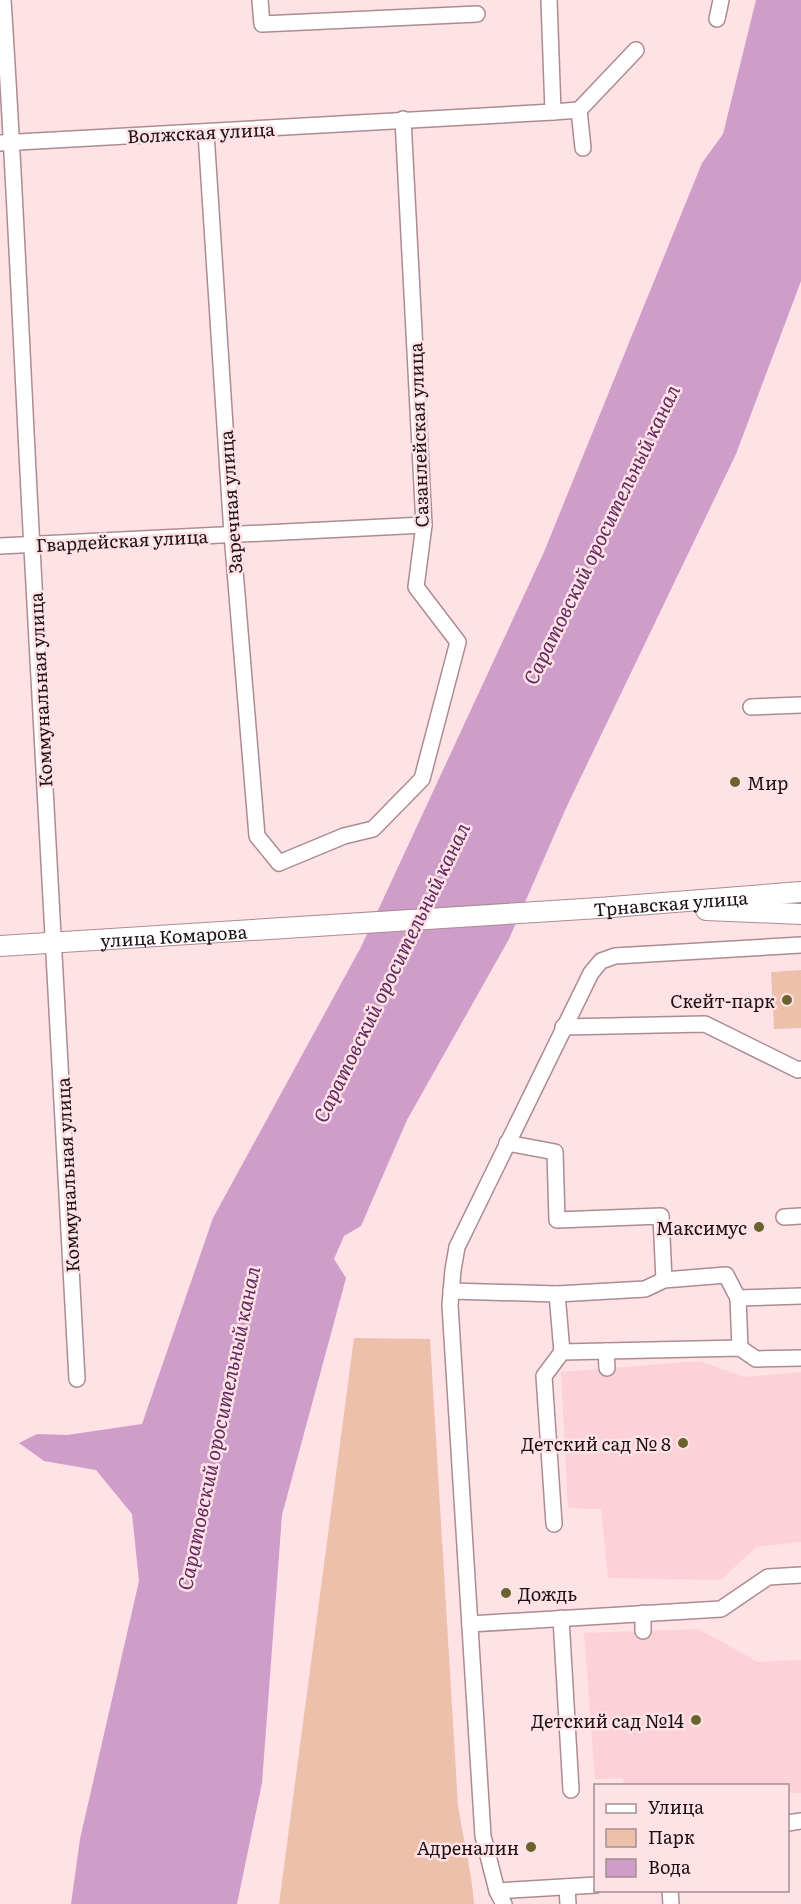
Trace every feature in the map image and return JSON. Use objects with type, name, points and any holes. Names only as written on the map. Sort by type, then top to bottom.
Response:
[{"type":"main road","name":"Трнавская улица","points":[[599,908],[801,891]]},
{"type":"main road","name":"улица Комарова","points":[[0,945],[599,908]]},
{"type":"main road","name":"Трнавская улица","points":[[599,908],[797,917]]},
{"type":"street","name":"Коммунальная улица","points":[[3,0],[6,143],[56,943],[77,1379]]},
{"type":"street","points":[[260,0],[262,24],[477,14]]},
{"type":"street","points":[[549,0],[552,112]]},
{"type":"street","points":[[717,19],[721,0]]},
{"type":"street","points":[[583,148],[579,110],[636,51]]},
{"type":"street","name":"Волжская улица","points":[[6,143],[579,110]]},
{"type":"street","name":"Сазанлейская улица","points":[[279,863],[344,836],[373,829],[422,778],[458,642],[416,587],[424,525],[403,119]]},
{"type":"street","name":"Заречная улица","points":[[206,133],[232,534],[257,836],[279,863]]},
{"type":"street","name":"Гвардейская улица","points":[[0,546],[424,525]]},
{"type":"street","points":[[751,707],[801,705]]},
{"type":"street","points":[[594,1885],[567,1887],[500,1898],[483,1836],[451,1291],[457,1247],[563,1027],[591,973],[601,961],[615,956],[795,945],[801,935]]},
{"type":"street","points":[[563,1027],[705,1024],[801,1069]]},
{"type":"street","points":[[507,1143],[555,1152],[556,1220],[661,1216],[664,1280]]},
{"type":"street","points":[[784,1217],[801,1216]]},
{"type":"street","points":[[451,1291],[557,1294],[645,1288],[664,1280],[726,1275],[738,1299],[740,1348]]},
{"type":"street","points":[[554,1524],[543,1376],[562,1352],[557,1294]]},
{"type":"street","points":[[738,1299],[801,1296]]},
{"type":"street","points":[[562,1352],[740,1348],[756,1359],[801,1358]]},
{"type":"street","points":[[606,1351],[607,1368]]},
{"type":"street","points":[[470,1624],[721,1609],[768,1577],[801,1575]]},
{"type":"street","points":[[643,1613],[643,1631]]},
{"type":"street","points":[[561,1618],[571,1790]]},
{"type":"street","points":[[567,1887],[568,1904]]},
{"type":"shaded area","name":"Детский сад № 8","points":[[700,1361],[744,1377],[801,1372],[801,1542],[756,1547],[721,1580],[608,1578],[601,1509],[568,1508],[561,1372]]},
{"type":"shaded area","name":"Детский сад №14","points":[[698,1629],[758,1662],[801,1660],[801,1793],[789,1793],[789,1784],[624,1784],[623,1778],[595,1779],[584,1633]]},
{"type":"green space","name":"Скейт-парк","points":[[801,970],[801,1028],[774,1029],[771,972]]},
{"type":"green space","points":[[354,1338],[430,1339],[458,1806],[474,1904],[279,1904]]},
{"type":"water","name":"Саратовский оросительный канал","points":[[756,0],[801,0],[801,281],[736,454],[566,808],[509,939],[407,1120],[361,1226],[344,1236],[334,1259],[346,1278],[282,1515],[262,1783],[237,1904],[71,1904],[80,1839],[139,1581],[132,1514],[96,1470],[44,1461],[19,1443],[37,1434],[67,1435],[142,1424],[213,1218],[361,947],[544,552],[702,163],[723,134]]},
{"type":"place","name":"Мир","points":[[735,782]]},
{"type":"place","name":"Скейт-парк","points":[[787,1000]]},
{"type":"place","name":"Максимус","points":[[759,1227]]},
{"type":"place","name":"Детский сад № 8","points":[[683,1443]]},
{"type":"place","name":"Дождь","points":[[506,1593]]},
{"type":"place","name":"Детский сад №14","points":[[696,1720]]},
{"type":"place","name":"Адреналин","points":[[531,1847]]}]
